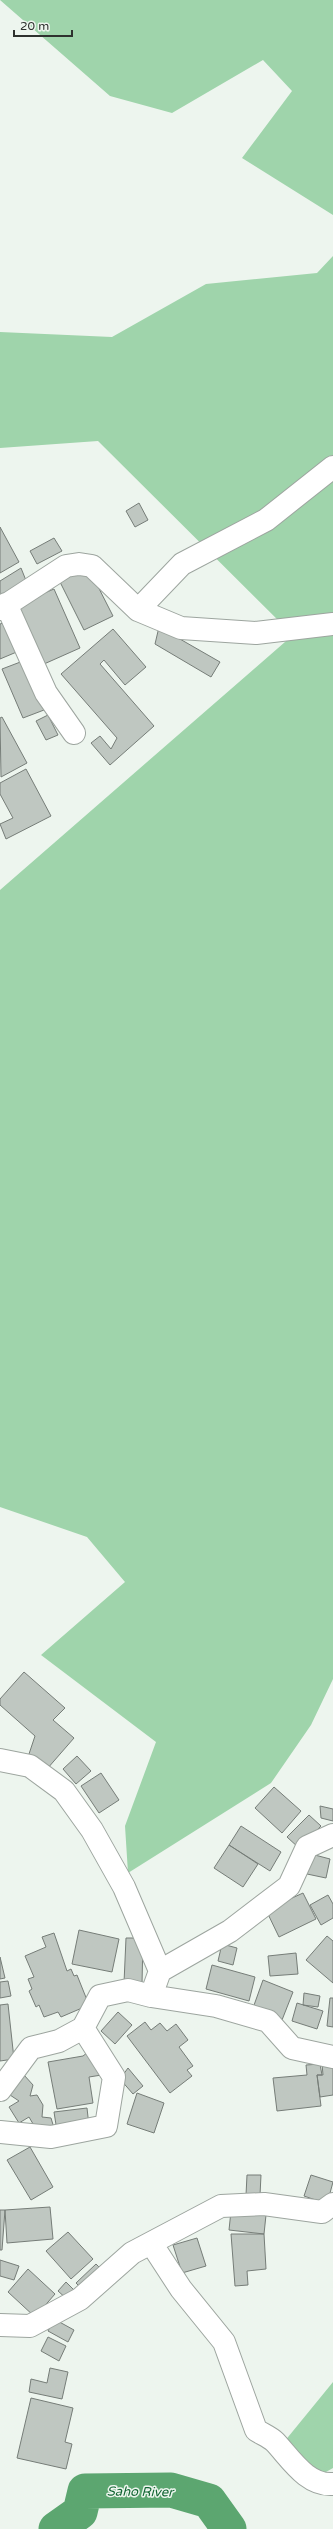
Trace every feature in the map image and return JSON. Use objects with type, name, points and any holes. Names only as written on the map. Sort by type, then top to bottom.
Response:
[{"type":"street","points":[[138,610],[182,564],[266,520],[333,467]]},
{"type":"street","points":[[74,733],[46,693],[3,606],[66,566],[79,564],[92,566],[138,610],[181,628],[194,631],[256,634],[333,624]]},
{"type":"street","points":[[0,1760],[30,1766],[64,1791],[92,1830],[124,1887],[160,1971]]},
{"type":"street","points":[[150,1996],[160,1971],[230,1931],[289,1886],[307,1847],[333,1835]]},
{"type":"street","points":[[0,2090],[31,2048],[59,2041],[84,2028],[100,1996],[128,1990],[150,1996],[216,2006],[268,2021],[292,2048],[333,2057]]},
{"type":"street","points":[[0,2132],[51,2137],[106,2126],[114,2078],[84,2028]]},
{"type":"street","points":[[0,2325],[30,2326],[42,2320],[80,2299],[132,2253],[221,2206],[264,2204],[322,2212],[333,2204]]},
{"type":"street","points":[[152,2243],[181,2289],[224,2342],[256,2430],[274,2440],[295,2467],[322,2485],[333,2484]]},
{"type":"green space","points":[[0,0],[333,0],[333,215],[242,158],[292,91],[263,60],[172,113],[110,96]]},
{"type":"green space","points":[[333,256],[333,1679],[311,1725],[271,1783],[128,1873],[125,1826],[156,1742],[41,1655],[125,1582],[87,1537],[0,1507],[0,890],[293,635],[98,441],[0,448],[0,332],[112,337],[206,284],[317,273]]},
{"type":"green space","points":[[333,2382],[333,2468],[310,2481],[284,2442]]},
{"type":"building","points":[[139,503],[148,520],[135,527],[126,511]]},
{"type":"building","points":[[0,527],[19,562],[0,573]]},
{"type":"building","points":[[54,538],[62,551],[37,564],[30,551]]},
{"type":"building","points":[[88,567],[113,616],[84,630],[60,582]]},
{"type":"building","points":[[21,568],[27,583],[0,599],[0,581]]},
{"type":"building","points":[[54,589],[80,648],[44,664],[18,604]]},
{"type":"building","points":[[6,622],[19,651],[0,659],[0,624]]},
{"type":"building","points":[[159,627],[220,662],[211,677],[155,644]]},
{"type":"building","points":[[113,629],[146,667],[125,685],[104,660],[100,664],[154,726],[110,765],[91,743],[100,736],[111,749],[117,738],[61,674]]},
{"type":"building","points":[[23,661],[44,710],[23,718],[2,669]]},
{"type":"building","points":[[48,715],[58,735],[46,740],[36,721]]},
{"type":"building","points":[[2,717],[27,763],[1,777],[0,718]]},
{"type":"building","points":[[26,769],[51,816],[6,839],[0,824],[13,818],[0,794],[0,783]]},
{"type":"building","points":[[24,1672],[65,1708],[53,1720],[74,1738],[47,1769],[29,1754],[35,1736],[0,1705],[0,1699]]},
{"type":"building","points":[[77,1756],[91,1771],[76,1784],[63,1769]]},
{"type":"building","points":[[101,1773],[119,1800],[99,1813],[81,1786]]},
{"type":"building","points":[[274,1787],[301,1811],[282,1833],[255,1808]]},
{"type":"building","points":[[320,1806],[333,1809],[333,1821],[321,1818]]},
{"type":"building","points":[[309,1815],[321,1826],[299,1848],[287,1837]]},
{"type":"building","points":[[241,1826],[281,1852],[270,1871],[229,1845]]},
{"type":"building","points":[[229,1845],[258,1864],[243,1887],[214,1868]]},
{"type":"building","points":[[311,1854],[330,1859],[326,1878],[307,1874]]},
{"type":"building","points":[[303,1893],[316,1919],[279,1937],[266,1910]]},
{"type":"building","points":[[328,1895],[333,1904],[333,1918],[321,1925],[310,1905]]},
{"type":"building","points":[[79,1930],[119,1939],[112,1972],[72,1964]]},
{"type":"building","points":[[54,1933],[67,1971],[71,1969],[74,1976],[77,1975],[89,2005],[61,2017],[58,2012],[44,2017],[39,2005],[36,2007],[29,1991],[32,1989],[28,1979],[34,1977],[25,1956],[46,1947],[42,1937]]},
{"type":"building","points":[[327,1936],[333,1941],[333,1983],[306,1960]]},
{"type":"building","points":[[126,1938],[143,1938],[142,1984],[124,1983]]},
{"type":"building","points":[[222,1944],[237,1948],[233,1965],[218,1961]]},
{"type":"building","points":[[296,1953],[298,1974],[270,1976],[268,1956]]},
{"type":"building","points":[[0,1957],[5,1978],[0,1979]]},
{"type":"building","points":[[212,1965],[255,1977],[249,2001],[206,1989]]},
{"type":"building","points":[[263,1980],[293,1992],[282,2020],[253,2008]]},
{"type":"building","points":[[8,1981],[11,1996],[0,1998],[0,1982]]},
{"type":"building","points":[[304,1993],[320,1996],[318,2007],[303,2005]]},
{"type":"building","points":[[330,1998],[333,1998],[333,2027],[327,2026]]},
{"type":"building","points":[[297,2003],[323,2011],[317,2029],[292,2021]]},
{"type":"building","points":[[8,2004],[14,2059],[0,2061],[0,2005]]},
{"type":"building","points":[[118,2012],[132,2025],[115,2044],[101,2031]]},
{"type":"building","points":[[145,2022],[151,2030],[160,2023],[167,2031],[176,2024],[188,2040],[179,2047],[193,2066],[187,2070],[192,2076],[170,2093],[127,2036]]},
{"type":"building","points":[[92,2049],[108,2074],[89,2077],[93,2103],[57,2109],[48,2062],[83,2056]]},
{"type":"building","points":[[320,2064],[322,2075],[317,2075],[321,2106],[277,2111],[273,2078],[307,2075],[306,2065]]},
{"type":"building","points":[[322,2064],[333,2066],[333,2095],[320,2097],[317,2075],[323,2075]]},
{"type":"building","points":[[128,2068],[143,2086],[133,2094],[120,2079]]},
{"type":"building","points":[[24,2075],[33,2085],[30,2096],[37,2095],[43,2105],[42,2117],[51,2118],[54,2128],[36,2129],[29,2117],[19,2123],[9,2107],[19,2101],[10,2095]]},
{"type":"building","points":[[137,2093],[164,2103],[154,2133],[127,2124]]},
{"type":"building","points":[[87,2108],[89,2126],[57,2131],[54,2112]]},
{"type":"building","points":[[30,2147],[53,2187],[31,2200],[7,2160]]},
{"type":"building","points":[[247,2175],[261,2175],[260,2195],[246,2195]]},
{"type":"building","points":[[311,2175],[333,2182],[327,2204],[304,2196]]},
{"type":"building","points":[[50,2207],[53,2239],[7,2243],[5,2210]]},
{"type":"building","points":[[0,2210],[5,2210],[2,2250],[0,2250]]},
{"type":"building","points":[[231,2211],[266,2215],[264,2234],[229,2230]]},
{"type":"building","points":[[68,2232],[93,2259],[71,2279],[46,2251]]},
{"type":"building","points":[[231,2234],[264,2234],[266,2269],[247,2271],[248,2285],[235,2286]]},
{"type":"building","points":[[197,2238],[206,2266],[182,2273],[173,2245]]},
{"type":"building","points":[[0,2260],[19,2266],[14,2280],[0,2276]]},
{"type":"building","points":[[96,2264],[104,2272],[84,2291],[76,2283]]},
{"type":"building","points":[[28,2269],[55,2294],[35,2317],[8,2292]]},
{"type":"building","points":[[66,2282],[76,2292],[68,2300],[58,2291]]},
{"type":"building","points":[[54,2319],[74,2330],[68,2342],[48,2331]]},
{"type":"building","points":[[48,2337],[66,2346],[59,2361],[41,2351]]},
{"type":"building","points":[[50,2368],[68,2372],[62,2399],[29,2392],[31,2379],[47,2383]]},
{"type":"building","points":[[31,2398],[73,2408],[65,2442],[72,2444],[66,2469],[17,2458]]},
{"type":"waterway","name":"Saho River","points":[[56,2529],[80,2512],[85,2491],[171,2490],[209,2501],[229,2529]]}]
